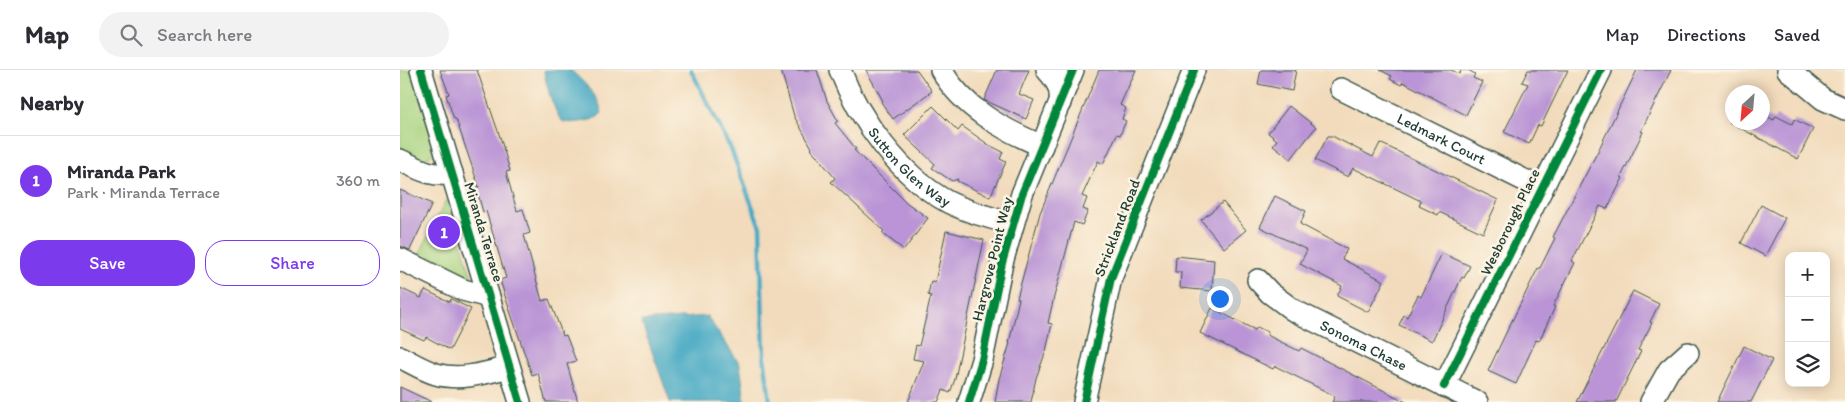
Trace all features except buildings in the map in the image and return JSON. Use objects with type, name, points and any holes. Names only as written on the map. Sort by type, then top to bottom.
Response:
[{"type":"street","name":"Miranda Terrace","points":[[421,70],[520,402]]},
{"type":"street","name":"Sutton Glen Way","points":[[840,70],[856,104],[870,126],[895,157],[920,182],[935,194],[959,207],[1013,224]]},
{"type":"street","points":[[941,70],[963,99],[982,115],[1002,128],[1042,146]]},
{"type":"street","points":[[1047,70],[1059,88],[1060,104]]},
{"type":"street","name":"Hargrove Point Way","points":[[969,402],[982,360],[1002,263],[1022,194],[1073,70]]},
{"type":"street","name":"Strickland Road","points":[[1084,402],[1111,278],[1194,70]]},
{"type":"street","name":"Wesborough Place","points":[[1444,386],[1601,70]]},
{"type":"street","points":[[1788,70],[1824,100],[1845,109]]},
{"type":"street","name":"Ledmark Court","points":[[1341,89],[1542,189]]},
{"type":"street","points":[[400,160],[429,173],[439,175],[452,173]]},
{"type":"street","points":[[400,259],[463,290],[489,297]]},
{"type":"street","name":"Sonoma Chase","points":[[1258,280],[1270,293],[1293,310],[1477,402]]},
{"type":"street","points":[[1651,402],[1669,370],[1688,353]]},
{"type":"street","points":[[400,357],[435,374],[450,376],[474,375],[509,366]]},
{"type":"green space","points":[[400,70],[414,70],[435,149],[431,155],[422,161],[400,155]]},
{"type":"green space","points":[[446,200],[449,203],[472,278],[469,283],[416,261]]},
{"type":"water","points":[[544,70],[571,70],[598,100],[602,113],[597,118],[584,121],[568,123],[562,121],[550,97]]},
{"type":"water","points":[[707,316],[740,364],[745,402],[670,402],[641,321]]},
{"type":"waterway","points":[[691,70],[731,149],[760,227],[764,356],[770,402]]},
{"type":"cycle path","points":[[421,70],[520,402]]},
{"type":"cycle path","points":[[969,402],[982,360],[1002,263],[1022,194],[1073,70]]},
{"type":"cycle path","points":[[1084,402],[1111,278],[1194,70]]},
{"type":"cycle path","points":[[1444,386],[1601,70]]},
{"type":"place","name":"Miranda Park","points":[[444,232]]}]
